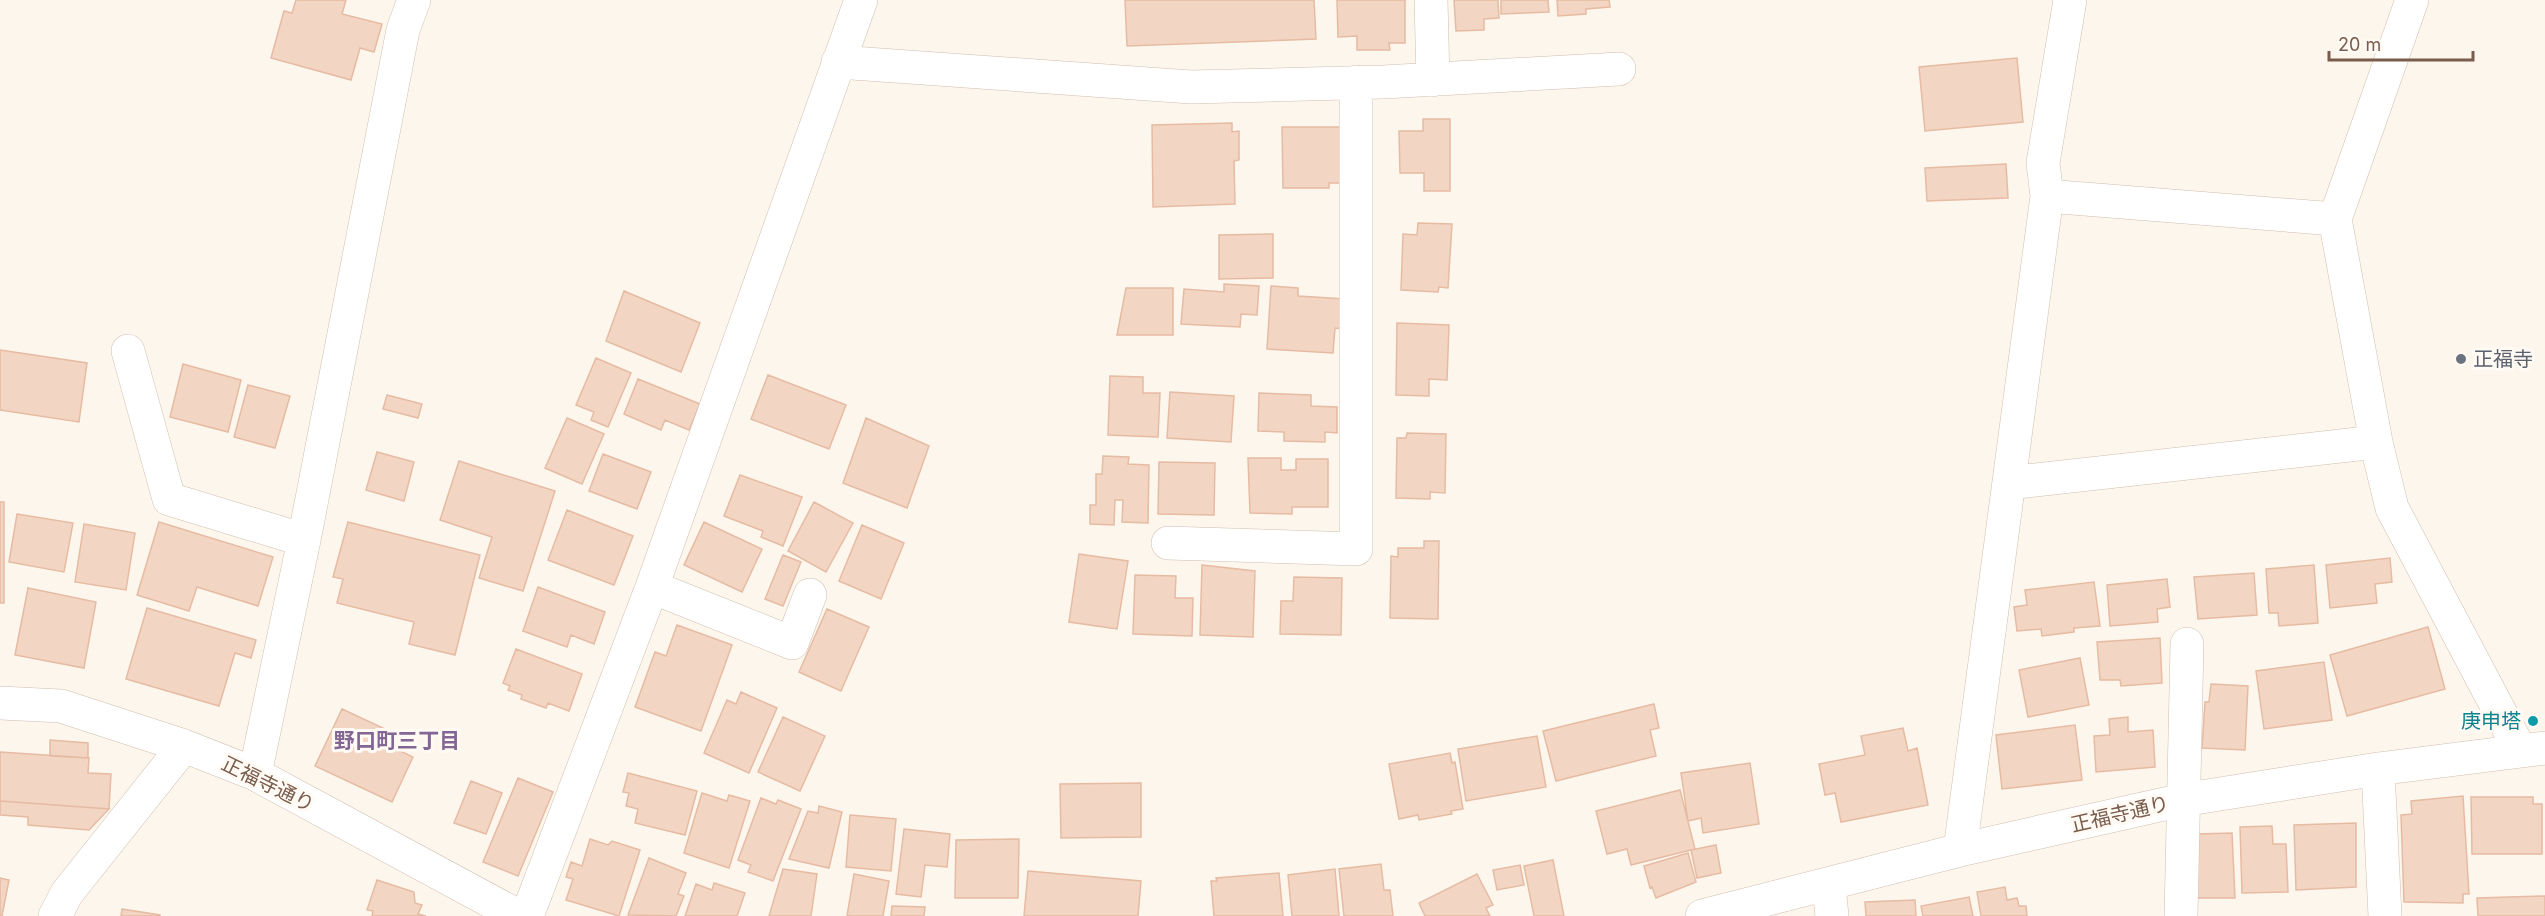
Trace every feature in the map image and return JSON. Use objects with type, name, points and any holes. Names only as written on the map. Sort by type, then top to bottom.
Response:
[{"type":"street","points":[[255,774],[304,540],[403,30],[414,0]]},
{"type":"street","points":[[527,916],[652,587],[861,0]]},
{"type":"street","points":[[1431,0],[1433,80]]},
{"type":"street","points":[[1960,850],[2047,195],[2043,163],[2070,0]]},
{"type":"street","points":[[2412,0],[2335,219],[2376,442],[2392,508],[2532,749]]},
{"type":"street","points":[[838,62],[1191,87],[1433,80],[1619,69]]},
{"type":"street","points":[[1168,543],[1356,549],[1356,82]]},
{"type":"street","points":[[2047,195],[2335,219]]},
{"type":"street","points":[[128,351],[170,499],[304,540]]},
{"type":"street","points":[[2009,483],[2376,442]]},
{"type":"street","points":[[652,587],[792,643],[810,595]]},
{"type":"street","points":[[2181,916],[2187,644]]},
{"type":"street","name":"正福寺通り","points":[[0,703],[61,706],[184,746],[255,774],[518,916]]},
{"type":"street","points":[[55,916],[67,893],[184,746]]},
{"type":"street","name":"正福寺通り","points":[[1702,916],[1831,901],[1960,850],[2182,800],[2378,769],[2532,749]]},
{"type":"street","points":[[2378,769],[2385,916]]},
{"type":"building","points":[[296,0],[346,0],[342,14],[382,24],[374,52],[360,48],[351,80],[271,58],[284,11],[292,13]]},
{"type":"building","points":[[1125,0],[1314,0],[1316,39],[1127,46]]},
{"type":"building","points":[[1337,0],[1405,0],[1405,43],[1389,43],[1390,50],[1357,50],[1357,36],[1338,37]]},
{"type":"building","points":[[1454,0],[1498,0],[1499,18],[1484,19],[1484,30],[1456,31]]},
{"type":"building","points":[[1501,0],[1548,0],[1549,12],[1501,14]]},
{"type":"building","points":[[1557,0],[1609,0],[1610,7],[1586,9],[1586,14],[1558,16]]},
{"type":"building","points":[[2017,58],[2023,122],[1925,131],[1919,67]]},
{"type":"building","points":[[1423,119],[1450,119],[1450,191],[1424,191],[1424,173],[1400,173],[1399,131],[1423,131]]},
{"type":"building","points":[[1232,123],[1232,132],[1239,131],[1239,160],[1234,161],[1235,204],[1153,207],[1152,125]]},
{"type":"building","points":[[1282,127],[1341,127],[1341,183],[1329,183],[1329,188],[1283,188]]},
{"type":"building","points":[[2006,164],[2008,198],[1927,201],[1925,168]]},
{"type":"building","points":[[1418,223],[1452,224],[1448,288],[1439,287],[1438,292],[1401,290],[1403,234],[1417,235]]},
{"type":"building","points":[[1273,234],[1273,278],[1219,279],[1219,235]]},
{"type":"building","points":[[1224,284],[1259,286],[1257,315],[1241,314],[1240,327],[1181,324],[1184,289],[1224,292]]},
{"type":"building","points":[[1271,286],[1298,288],[1298,296],[1345,299],[1343,329],[1335,328],[1333,353],[1267,349]]},
{"type":"building","points":[[1126,288],[1173,288],[1173,335],[1117,335]]},
{"type":"building","points":[[624,291],[700,323],[681,372],[606,341]]},
{"type":"building","points":[[1397,323],[1449,325],[1447,380],[1429,379],[1429,396],[1396,395]]},
{"type":"building","points":[[0,350],[87,363],[79,422],[0,410]]},
{"type":"building","points":[[596,358],[631,373],[608,427],[591,420],[594,412],[576,405]]},
{"type":"building","points":[[183,364],[241,380],[228,432],[170,417]]},
{"type":"building","points":[[768,375],[846,405],[829,449],[751,419]]},
{"type":"building","points":[[1110,376],[1143,377],[1143,393],[1160,393],[1158,437],[1108,435]]},
{"type":"building","points":[[638,379],[700,404],[689,430],[665,420],[661,430],[624,414]]},
{"type":"building","points":[[248,385],[290,396],[275,448],[234,437]]},
{"type":"building","points":[[1170,392],[1234,396],[1231,442],[1167,438]]},
{"type":"building","points":[[1259,393],[1311,395],[1311,406],[1337,407],[1337,433],[1325,432],[1325,442],[1284,441],[1284,432],[1258,431]]},
{"type":"building","points":[[387,395],[422,404],[418,418],[383,409]]},
{"type":"building","points":[[567,418],[604,434],[582,484],[545,468]]},
{"type":"building","points":[[866,418],[929,446],[907,508],[843,483]]},
{"type":"building","points":[[1407,433],[1446,434],[1445,493],[1430,492],[1430,499],[1396,498],[1397,438],[1406,438]]},
{"type":"building","points":[[377,452],[414,462],[404,501],[366,490]]},
{"type":"building","points":[[603,454],[651,472],[637,509],[589,491]]},
{"type":"building","points":[[1103,456],[1129,457],[1128,464],[1149,465],[1148,523],[1122,522],[1123,500],[1115,500],[1114,525],[1090,524],[1090,505],[1096,505],[1096,474],[1102,474]]},
{"type":"building","points":[[1248,458],[1281,458],[1281,470],[1296,470],[1296,459],[1328,459],[1328,507],[1292,507],[1292,514],[1250,513]]},
{"type":"building","points":[[459,461],[555,491],[523,591],[479,578],[492,537],[440,520]]},
{"type":"building","points":[[1159,462],[1215,463],[1214,515],[1158,514]]},
{"type":"building","points":[[740,475],[802,497],[783,546],[761,537],[763,531],[724,516]]},
{"type":"building","points":[[0,502],[4,502],[4,603],[0,603]]},
{"type":"building","points":[[814,502],[853,523],[826,572],[788,551]]},
{"type":"building","points":[[567,510],[633,536],[614,585],[548,560]]},
{"type":"building","points":[[17,514],[73,523],[64,572],[9,562]]},
{"type":"building","points":[[159,522],[273,557],[258,606],[197,587],[189,611],[137,595]]},
{"type":"building","points":[[348,522],[480,555],[455,655],[409,644],[414,622],[337,603],[343,579],[333,577]]},
{"type":"building","points":[[704,522],[762,549],[742,592],[684,565]]},
{"type":"building","points":[[84,524],[135,533],[126,590],[75,582]]},
{"type":"building","points":[[862,525],[904,543],[881,599],[839,581]]},
{"type":"building","points":[[1424,541],[1439,541],[1438,619],[1390,618],[1391,556],[1398,557],[1398,548],[1424,548]]},
{"type":"building","points":[[1079,554],[1128,561],[1117,629],[1069,622]]},
{"type":"building","points":[[783,555],[801,562],[783,606],[765,599]]},
{"type":"building","points":[[2390,558],[2392,582],[2375,584],[2377,603],[2330,608],[2326,565]]},
{"type":"building","points":[[1202,565],[1255,571],[1253,637],[1200,635]]},
{"type":"building","points":[[2314,565],[2318,623],[2279,626],[2278,613],[2269,613],[2266,569]]},
{"type":"building","points":[[2254,573],[2257,615],[2198,619],[2194,577]]},
{"type":"building","points":[[1135,575],[1176,576],[1175,598],[1193,598],[1192,636],[1133,634]]},
{"type":"building","points":[[1294,577],[1342,578],[1341,635],[1280,634],[1281,601],[1293,601]]},
{"type":"building","points":[[2167,579],[2170,607],[2157,609],[2158,622],[2110,626],[2107,585]]},
{"type":"building","points":[[2094,582],[2100,626],[2074,628],[2074,632],[2042,636],[2041,629],[2017,631],[2014,607],[2027,605],[2025,590]]},
{"type":"building","points":[[538,587],[605,612],[594,644],[571,635],[567,647],[523,631]]},
{"type":"building","points":[[28,588],[96,602],[84,668],[15,655]]},
{"type":"building","points":[[147,608],[256,640],[251,658],[235,653],[219,706],[126,679]]},
{"type":"building","points":[[827,609],[869,627],[841,691],[799,672]]},
{"type":"building","points":[[677,625],[732,645],[701,731],[635,707],[655,652],[666,656]]},
{"type":"building","points":[[2428,627],[2445,689],[2347,716],[2330,655]]},
{"type":"building","points":[[2160,638],[2162,683],[2121,686],[2120,680],[2100,680],[2097,642]]},
{"type":"building","points":[[516,649],[582,674],[569,711],[548,703],[546,708],[521,699],[522,695],[508,690],[510,686],[503,683]]},
{"type":"building","points":[[2080,658],[2089,705],[2028,717],[2019,670]]},
{"type":"building","points":[[2324,662],[2332,720],[2264,729],[2256,671]]},
{"type":"building","points":[[2211,684],[2248,686],[2245,750],[2202,748],[2205,702],[2209,702]]},
{"type":"building","points":[[741,692],[777,708],[749,773],[704,753],[727,700],[736,704]]},
{"type":"building","points":[[1654,704],[1659,728],[1650,730],[1656,756],[1556,781],[1543,731]]},
{"type":"building","points":[[342,709],[383,728],[377,740],[413,757],[392,802],[315,766]]},
{"type":"building","points":[[783,717],[825,736],[800,791],[758,772]]},
{"type":"building","points":[[2128,717],[2128,732],[2153,730],[2155,767],[2096,772],[2094,736],[2110,735],[2109,719]]},
{"type":"building","points":[[2075,725],[2082,780],[2002,789],[1996,735]]},
{"type":"building","points":[[1903,728],[1908,751],[1917,748],[1928,805],[1841,822],[1835,793],[1825,795],[1819,764],[1865,755],[1861,736]]},
{"type":"building","points":[[1537,736],[1546,787],[1466,801],[1458,749]]},
{"type":"building","points":[[50,740],[88,743],[88,758],[50,756]]},
{"type":"building","points":[[0,752],[89,758],[88,773],[111,774],[109,809],[0,801]]},
{"type":"building","points":[[1450,753],[1452,763],[1455,762],[1463,809],[1451,811],[1452,814],[1419,820],[1418,815],[1399,819],[1389,764]]},
{"type":"building","points":[[1750,763],[1759,824],[1703,833],[1701,818],[1688,821],[1681,773]]},
{"type":"building","points":[[628,773],[697,791],[685,835],[635,823],[638,809],[626,806],[629,793],[623,792]]},
{"type":"building","points":[[518,778],[553,792],[518,876],[483,862]]},
{"type":"building","points":[[471,781],[502,793],[486,834],[454,823]]},
{"type":"building","points":[[1141,783],[1141,837],[1061,838],[1060,784]]},
{"type":"building","points":[[1680,790],[1695,849],[1631,865],[1627,849],[1607,854],[1596,811]]},
{"type":"building","points":[[702,793],[727,801],[729,795],[750,801],[729,868],[684,853]]},
{"type":"building","points":[[2463,796],[2469,894],[2463,894],[2463,903],[2404,902],[2401,815],[2412,814],[2411,801]]},
{"type":"building","points":[[2471,797],[2533,797],[2533,804],[2542,804],[2542,854],[2472,854]]},
{"type":"building","points":[[761,798],[776,804],[778,800],[801,809],[773,881],[748,872],[751,865],[738,860]]},
{"type":"building","points":[[0,801],[109,809],[89,830],[28,825],[28,817],[0,815]]},
{"type":"building","points":[[819,806],[842,812],[829,868],[789,859],[808,811],[818,813]]},
{"type":"building","points":[[850,815],[896,819],[891,871],[846,867]]},
{"type":"building","points":[[2356,823],[2356,887],[2296,890],[2294,825]]},
{"type":"building","points":[[2272,826],[2273,844],[2286,844],[2288,892],[2242,893],[2240,827]]},
{"type":"building","points":[[904,829],[950,834],[947,867],[925,865],[921,897],[896,894]]},
{"type":"building","points":[[2232,833],[2235,898],[2194,898],[2197,834]]},
{"type":"building","points":[[590,839],[608,845],[612,841],[640,850],[619,916],[566,900],[573,879],[566,877],[571,862],[582,866]]},
{"type":"building","points":[[1019,839],[1018,898],[955,898],[956,840]]},
{"type":"building","points":[[1716,845],[1721,873],[1697,878],[1691,850]]},
{"type":"building","points":[[1688,853],[1696,882],[1656,898],[1652,887],[1650,888],[1644,866]]},
{"type":"building","points":[[649,858],[686,873],[678,894],[684,896],[676,916],[628,915]]},
{"type":"building","points":[[1553,860],[1564,916],[1534,916],[1524,866]]},
{"type":"building","points":[[1381,864],[1384,890],[1390,890],[1393,916],[1344,916],[1339,869]]},
{"type":"building","points":[[1520,865],[1524,885],[1497,890],[1493,870]]},
{"type":"building","points":[[783,869],[817,874],[811,916],[769,916]]},
{"type":"building","points":[[1335,869],[1339,916],[1292,916],[1288,875]]},
{"type":"building","points":[[1028,871],[1141,881],[1138,916],[1024,916]]},
{"type":"building","points":[[1279,873],[1283,916],[1214,916],[1211,881],[1217,881],[1216,878]]},
{"type":"building","points":[[854,874],[889,881],[883,916],[847,916]]},
{"type":"building","points":[[1477,874],[1493,905],[1486,908],[1490,916],[1425,916],[1419,903]]},
{"type":"building","points":[[0,878],[9,880],[2,916],[0,916]]},
{"type":"building","points":[[377,880],[414,892],[415,903],[422,905],[418,914],[426,916],[372,916],[373,911],[367,910]]},
{"type":"building","points":[[714,883],[745,893],[737,916],[685,916],[696,884],[712,890]]},
{"type":"building","points":[[2005,887],[2007,900],[2017,898],[2019,906],[2026,906],[2027,916],[1981,916],[1977,892]]},
{"type":"building","points":[[2545,896],[2545,916],[2478,916],[2477,898]]},
{"type":"building","points":[[1969,897],[1973,916],[1923,916],[1921,906]]},
{"type":"building","points":[[1915,900],[1916,916],[1866,916],[1865,902]]},
{"type":"building","points":[[892,906],[925,907],[924,916],[891,916]]},
{"type":"building","points":[[122,909],[160,915],[160,916],[121,916]]},
{"type":"place","name":"正福寺","points":[[2461,359]]},
{"type":"place","name":"庚申塔","points":[[2533,721]]},
{"type":"district","name":"野口町三丁目","points":[[397,740]]}]
